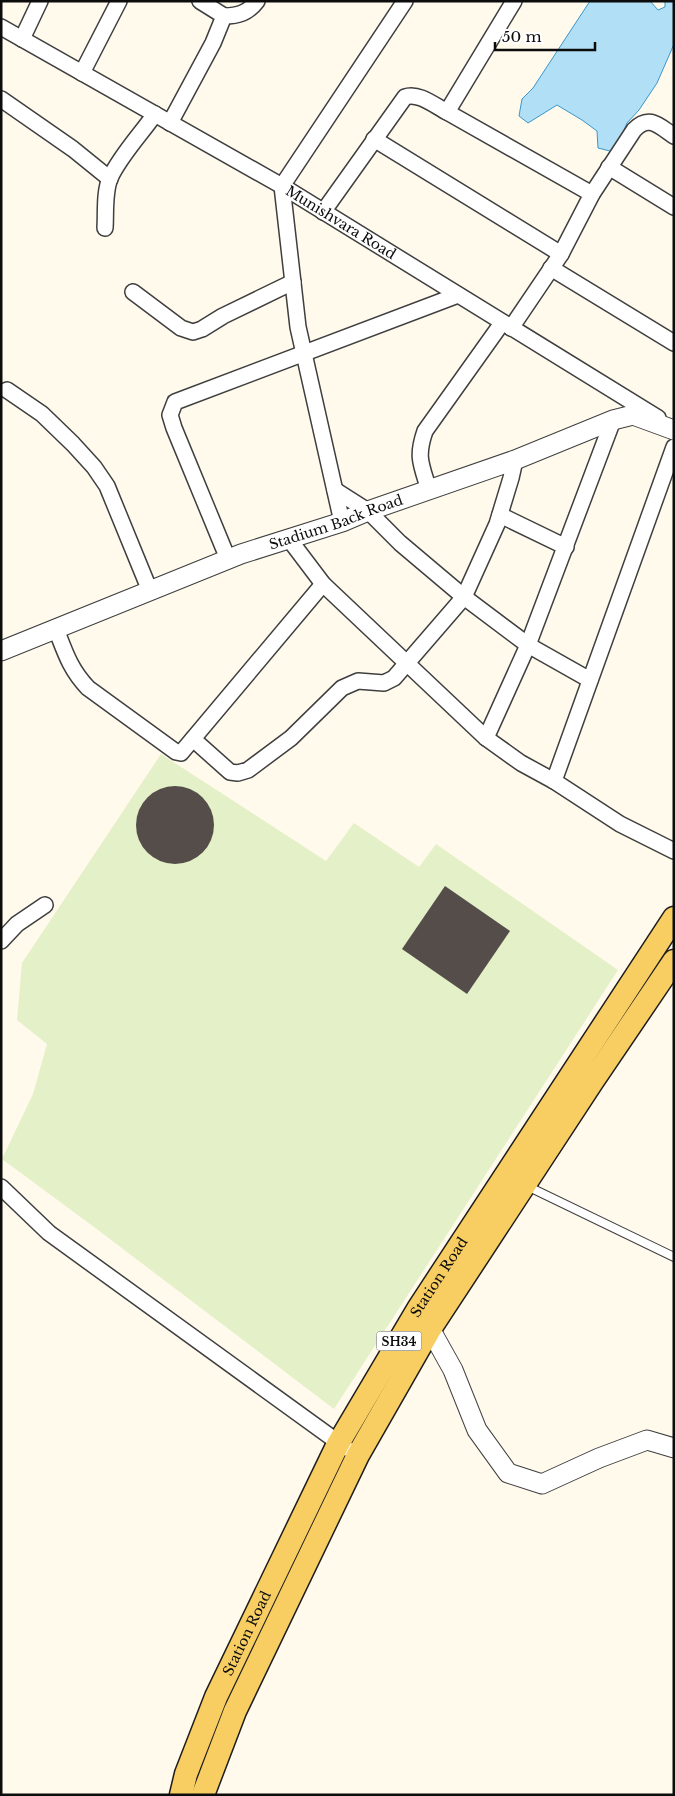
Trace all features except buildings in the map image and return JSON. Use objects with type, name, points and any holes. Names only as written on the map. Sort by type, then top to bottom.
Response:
[{"type":"main road","name":"Station Road","points":[[181,1795],[186,1774],[216,1697],[338,1444],[418,1309],[674,918]]},
{"type":"main road","name":"Station Road","points":[[203,1795],[235,1711],[358,1455],[430,1329],[674,961]]},
{"type":"street","points":[[22,39],[40,1]]},
{"type":"street","points":[[82,73],[118,1]]},
{"type":"street","points":[[200,1],[224,16],[234,16],[250,10],[257,1]]},
{"type":"street","points":[[342,522],[298,327],[282,186],[405,1]]},
{"type":"street","points":[[447,112],[514,1]]},
{"type":"street","points":[[170,123],[224,16]]},
{"type":"street","name":"Munishvara Road","points":[[1,28],[282,186],[674,429]]},
{"type":"street","points":[[323,212],[374,138],[405,97],[411,95],[418,96],[592,194]]},
{"type":"street","points":[[1,99],[73,149],[110,179]]},
{"type":"street","points":[[105,228],[106,198],[110,179],[124,156],[155,114]]},
{"type":"street","points":[[429,490],[420,461],[419,448],[425,431],[551,268],[592,194],[640,124],[647,121],[656,124],[674,136]]},
{"type":"street","points":[[374,138],[560,254]]},
{"type":"street","points":[[609,167],[674,207]]},
{"type":"street","points":[[551,268],[674,343]]},
{"type":"street","points":[[133,292],[181,328],[192,332],[202,330],[223,316],[293,282]]},
{"type":"street","points":[[228,559],[174,428],[170,415],[175,402],[304,355],[458,295]]},
{"type":"street","points":[[7,390],[42,414],[94,467],[107,486],[150,591]]},
{"type":"street","name":"Stadium Back Road","points":[[1,651],[228,559],[342,522],[368,511],[515,460],[613,420],[633,415],[674,429]]},
{"type":"street","points":[[486,738],[528,645],[613,420]]},
{"type":"street","points":[[591,429],[600,456]]},
{"type":"street","points":[[554,781],[674,447]]},
{"type":"street","points":[[193,739],[230,772],[238,773],[248,770],[291,738],[342,688],[358,681],[384,683],[394,678],[464,597],[500,515],[515,460]]},
{"type":"street","points":[[335,490],[368,511],[400,543],[464,597],[528,645],[590,680]]},
{"type":"street","points":[[500,515],[566,546]]},
{"type":"street","points":[[289,539],[324,584],[486,738],[521,763],[554,781],[620,824],[674,851]]},
{"type":"street","points":[[56,629],[68,662],[88,688],[176,752],[181,753],[324,584]]},
{"type":"street","points":[[1,941],[17,924],[45,905]]},
{"type":"street","points":[[1,1187],[49,1233],[338,1444],[358,1455]]},
{"type":"street","points":[[418,1309],[453,1370],[477,1430],[508,1473],[542,1484],[599,1458],[647,1440],[674,1448]]},
{"type":"lane","points":[[525,1185],[674,1257]]},
{"type":"green space","points":[[161,754],[326,861],[354,823],[419,867],[436,844],[618,970],[334,1409],[2,1159],[33,1094],[47,1044],[17,1020],[22,963]]},
{"type":"water","points":[[590,1],[650,1],[658,10],[665,7],[665,1],[674,1],[674,44],[657,83],[639,110],[627,123],[618,144],[610,151],[598,148],[597,131],[557,105],[528,123],[519,116],[522,99],[533,88]]}]
